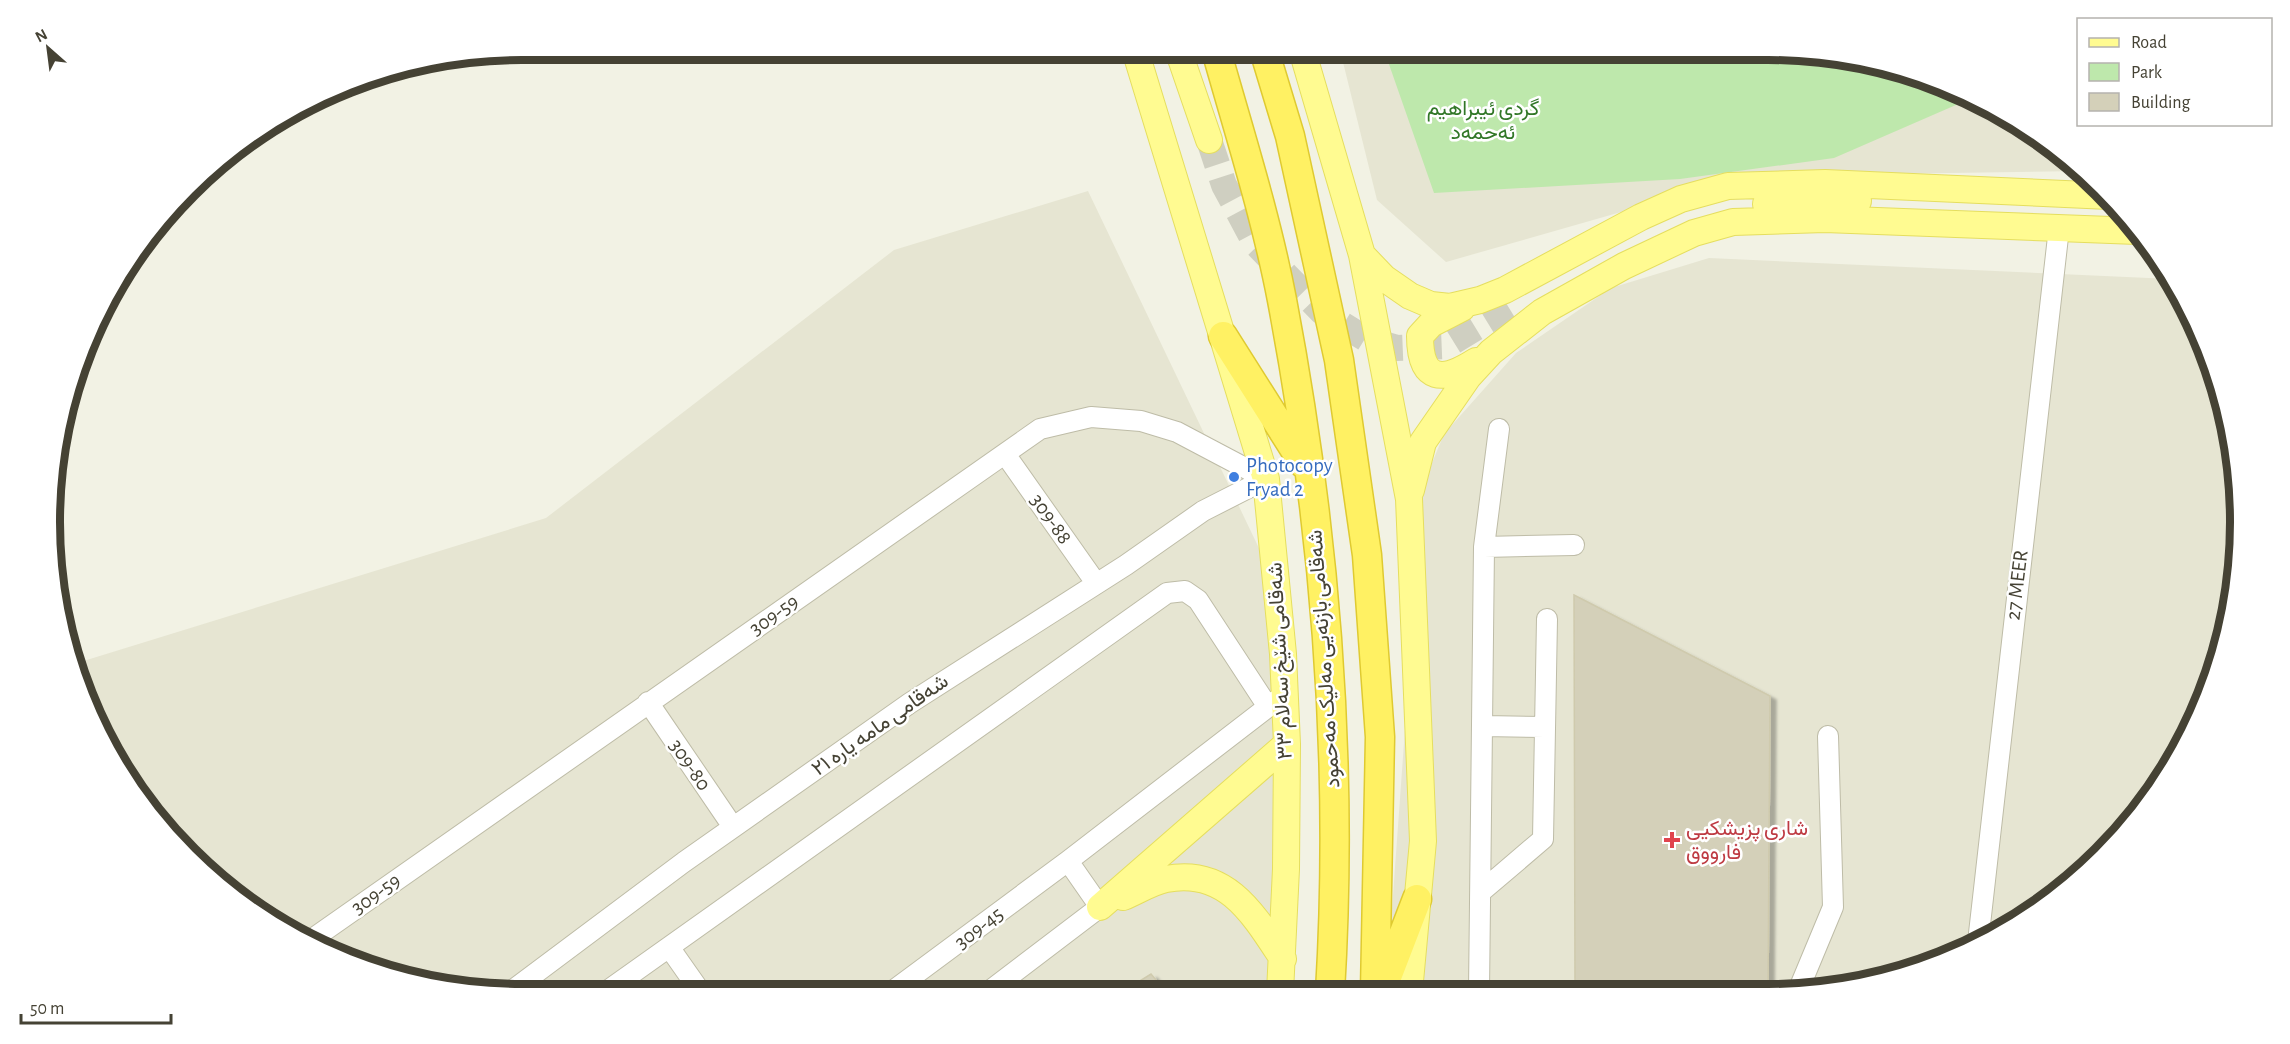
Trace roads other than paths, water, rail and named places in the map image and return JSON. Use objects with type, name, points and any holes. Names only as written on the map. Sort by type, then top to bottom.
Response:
[{"type":"highway","name":"شەقامی بازنەیی مەلیک مەحمود","points":[[1219,60],[1282,298],[1317,531],[1333,734],[1334,920],[1330,984]]},
{"type":"highway","points":[[1267,60],[1290,136],[1339,360],[1367,555],[1380,737],[1375,984]]},
{"type":"highway","points":[[1223,336],[1308,471]]},
{"type":"highway","points":[[1385,984],[1418,899]]},
{"type":"main road","name":"شەقامی شێخ سەلام ٣٣","points":[[1138,60],[1266,478],[1281,624],[1276,701],[1287,744],[1281,984]]},
{"type":"main road","points":[[1181,60],[1209,140]]},
{"type":"main road","points":[[1305,60],[1362,255],[1409,499],[1423,841],[1410,984]]},
{"type":"main road","points":[[2095,195],[1825,183],[1728,186],[1681,199],[1651,212],[1531,277],[1470,303],[1431,324],[1420,336],[1420,354],[1427,368],[1439,376],[1450,376],[1491,352],[1542,312],[1624,266],[1694,233],[1733,222],[1825,219],[2126,231]]},
{"type":"main road","points":[[1512,305],[1595,258],[1726,206],[1837,200],[2111,213]]},
{"type":"main road","points":[[1362,255],[1384,278],[1410,296],[1431,305],[1450,307],[1470,303]]},
{"type":"main road","points":[[1409,499],[1423,442],[1462,385],[1491,352]]},
{"type":"main road","points":[[1100,907],[1287,744]]},
{"type":"main road","points":[[1100,907],[1165,880],[1190,878],[1207,881],[1240,899],[1283,959]]},
{"type":"street","name":"27 MEER","points":[[1979,932],[2059,228]]},
{"type":"street","name":"309-59","points":[[317,936],[1040,429],[1091,417],[1131,420],[1177,432],[1266,478]]},
{"type":"street","points":[[1479,984],[1484,726],[1484,547],[1499,429]]},
{"type":"street","name":"309-88","points":[[1005,454],[1096,584]]},
{"type":"street","name":"شەقامی مامە یارە ٢١","points":[[521,984],[733,827],[950,676],[1155,546],[1213,505],[1266,478]]},
{"type":"street","points":[[1484,547],[1574,545]]},
{"type":"street","points":[[617,984],[1167,593],[1185,591],[1198,600],[1276,701]]},
{"type":"street","points":[[1482,891],[1543,839],[1547,619]]},
{"type":"street","name":"309-45","points":[[902,984],[1068,861],[1276,701]]},
{"type":"street","name":"309-80","points":[[648,702],[733,827]]},
{"type":"street","points":[[1484,726],[1545,727]]},
{"type":"street","points":[[1801,983],[1833,907],[1828,736]]},
{"type":"street","points":[[999,984],[1100,907],[1068,861]]},
{"type":"street","points":[[669,947],[695,984]]},
{"type":"tunnel","points":[[1209,140],[1224,185],[1255,243],[1322,312],[1366,339],[1397,348],[1446,346],[1513,305]]},
{"type":"place","name":"Photocopy Fryad 2","points":[[1234,477]]},
{"type":"place","name":"شاری پزیشکیی فارووق","points":[[1672,840]]},
{"type":"park label","name":"گردی ئیبراھیم ئەحمەد","points":[[1483,120]]}]
